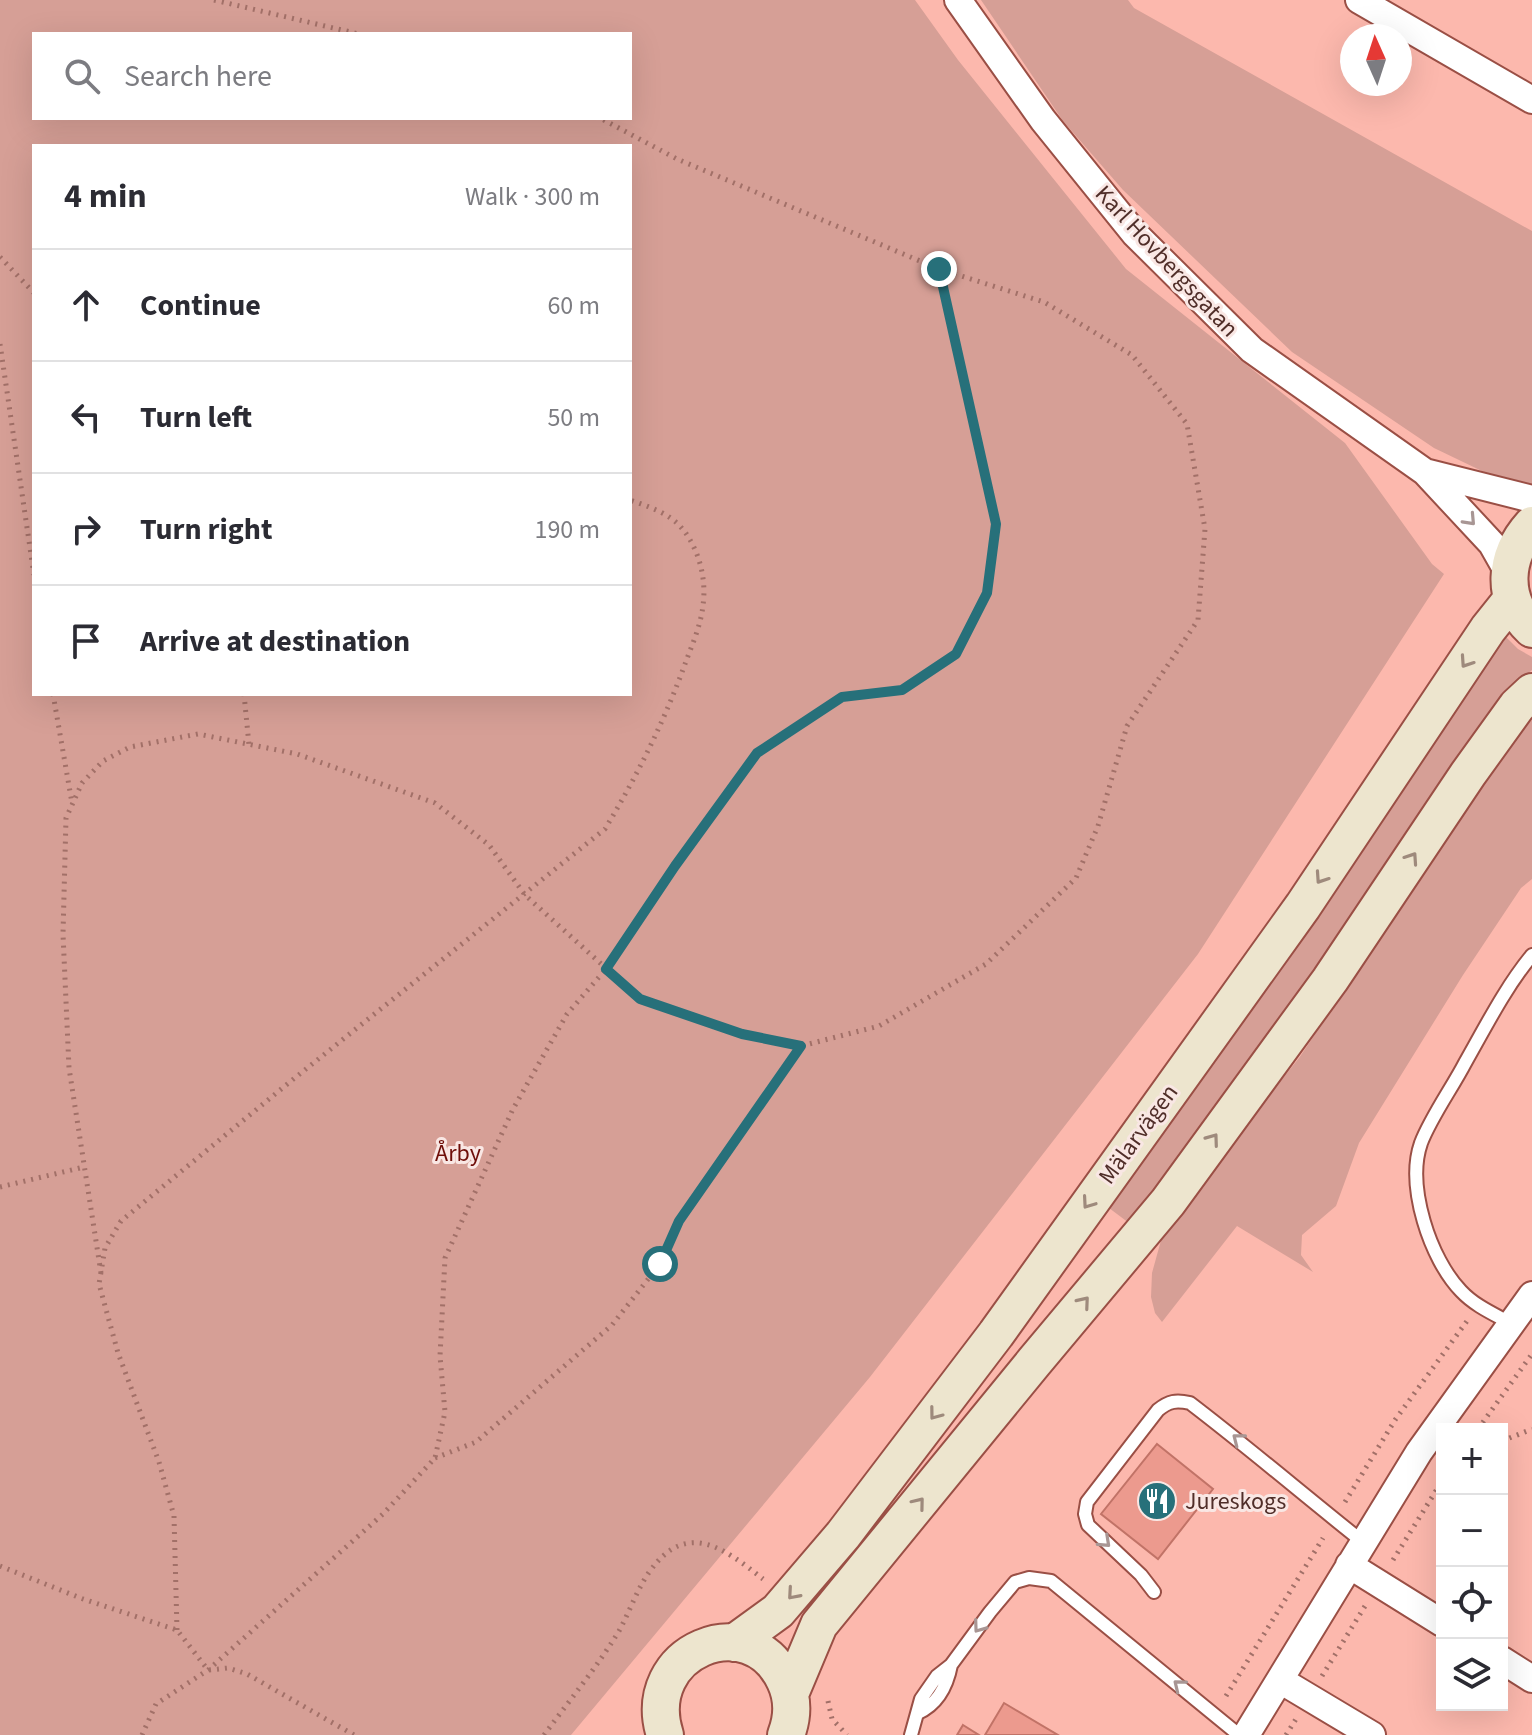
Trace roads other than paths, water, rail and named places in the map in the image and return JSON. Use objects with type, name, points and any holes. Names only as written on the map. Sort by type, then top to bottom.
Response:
[{"type":"main road","name":"Mälarvägen","points":[[734,1643],[778,1611],[816,1567],[996,1334],[1303,906],[1488,629],[1510,587],[1515,549],[1532,525]]},
{"type":"main road","points":[[1510,587],[1517,611],[1532,629]]},
{"type":"main road","points":[[794,1717],[819,1625],[1168,1202],[1330,980],[1468,774],[1517,706],[1532,692]]},
{"type":"main road","points":[[640,1735],[662,1718],[667,1679],[680,1660],[711,1644],[734,1643],[765,1656],[781,1673],[794,1717]]},
{"type":"street","name":"Karl Hovbergsgatan","points":[[958,0],[1043,120],[1135,234],[1252,350],[1425,472],[1492,544],[1510,587]]},
{"type":"street","points":[[1359,0],[1532,100]]},
{"type":"street","name":"Karl Hovbergsgatan","points":[[1425,472],[1532,499]]},
{"type":"street","points":[[1246,1735],[1419,1452],[1532,1295]]},
{"type":"street","points":[[1349,1565],[1436,1619]]},
{"type":"street","points":[[1508,1664],[1532,1679]]},
{"type":"street","points":[[1280,1680],[1372,1735]]},
{"type":"lane","points":[[1512,1324],[1478,1305],[1446,1271],[1431,1238],[1415,1181],[1421,1144],[1511,981],[1532,955]]},
{"type":"lane","points":[[1154,1592],[1141,1575],[1088,1525],[1085,1514],[1087,1502],[1158,1410],[1176,1400],[1190,1403],[1363,1542]]},
{"type":"lane","points":[[911,1735],[921,1699],[937,1676],[951,1665],[1015,1582],[1037,1577],[1051,1581],[1239,1735]]},
{"type":"place","name":"Jureskogs","points":[[1157,1501]]},
{"type":"park label","name":"Årby","points":[[458,1153]]}]
